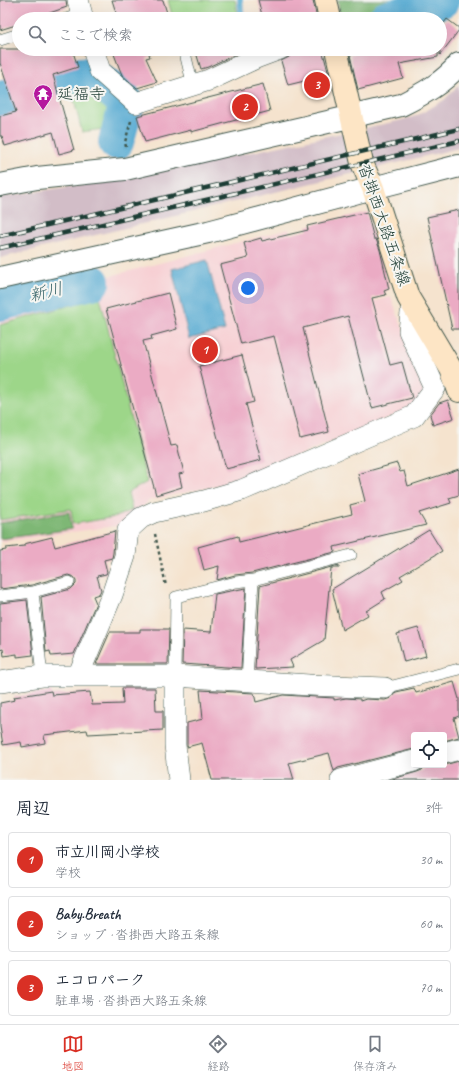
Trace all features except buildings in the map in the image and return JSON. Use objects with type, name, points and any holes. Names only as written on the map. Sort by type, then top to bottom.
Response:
[{"type":"main road","points":[[326,0],[329,12]]},
{"type":"main road","name":"沓掛西大路五条線","points":[[338,56],[362,164],[373,188],[408,297],[452,369],[459,391]]},
{"type":"street","points":[[95,56],[100,71],[136,103],[209,80],[261,56]]},
{"type":"street","points":[[0,185],[37,178],[125,169],[401,105],[438,84],[449,76],[459,64]]},
{"type":"street","points":[[0,278],[208,232],[459,166]]},
{"type":"street","points":[[78,676],[112,595],[125,556],[128,530],[141,518],[154,512],[204,501],[242,490],[414,416],[435,388],[409,331],[412,304]]},
{"type":"street","points":[[0,682],[42,676],[175,676],[310,685],[386,688]]},
{"type":"street","points":[[175,676],[175,745],[180,778]]},
{"type":"street","points":[[447,751],[459,748]]},
{"type":"street","points":[[341,780],[411,761]]},
{"type":"lane","points":[[0,40],[12,36]]},
{"type":"lane","points":[[186,56],[193,86]]},
{"type":"lane","points":[[175,676],[176,597],[236,582],[253,580],[351,555]]},
{"type":"lane","points":[[247,680],[253,580]]},
{"type":"lane","points":[[0,596],[33,592],[69,582]]},
{"type":"lane","points":[[33,592],[42,676]]},
{"type":"lane","points":[[386,688],[459,669]]},
{"type":"path","points":[[125,169],[125,142],[136,103]]},
{"type":"path","points":[[154,532],[169,600],[176,597]]},
{"type":"shaded area","points":[[459,85],[459,148],[0,258],[0,197],[116,181],[398,121],[416,116],[429,109],[444,100]]},
{"type":"shaded area","points":[[289,229],[296,256],[345,309],[391,297],[426,390],[414,407],[238,481],[150,500],[122,525],[0,542],[0,305]]},
{"type":"green space","points":[[168,0],[235,0],[237,12],[171,12]]},
{"type":"green space","points":[[338,0],[459,0],[459,3],[447,15],[447,12],[339,12]]},
{"type":"green space","points":[[79,82],[95,90],[104,98],[107,104],[110,128],[82,132],[70,84]]},
{"type":"green space","points":[[100,297],[147,482],[128,493],[132,510],[115,517],[73,524],[71,509],[0,520],[0,325]]},
{"type":"green space","points":[[69,512],[72,529],[0,539],[0,523]]},
{"type":"water","points":[[207,260],[225,330],[189,339],[172,269]]},
{"type":"waterway","points":[[240,0],[241,12]]},
{"type":"waterway","points":[[410,12],[442,0]]},
{"type":"waterway","points":[[0,100],[56,80],[78,75],[86,75],[102,83],[127,103],[116,142]]},
{"type":"waterway","name":"新川","points":[[0,303],[92,282]]},
{"type":"railway","points":[[0,236],[459,129]]},
{"type":"railway","points":[[0,248],[459,141]]},
{"type":"place","name":"エコロパーク","points":[[317,85]]},
{"type":"place","name":"Baby.Breath","points":[[245,107]]},
{"type":"place","name":"延福寺","points":[[43,111]]},
{"type":"place","name":"市立川岡小学校","points":[[205,350]]}]
